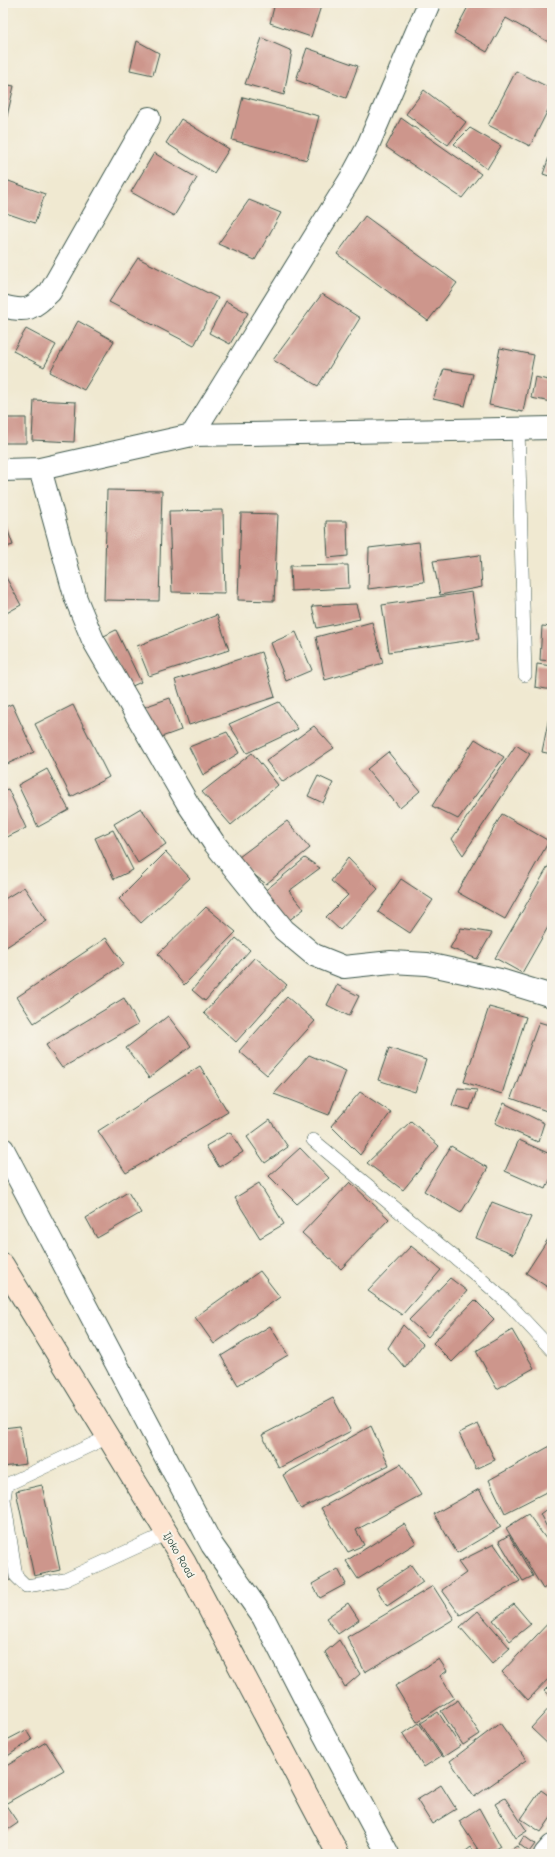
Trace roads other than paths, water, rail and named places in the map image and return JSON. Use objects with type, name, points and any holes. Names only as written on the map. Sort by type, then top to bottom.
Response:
[{"type":"main road","name":"Ijoko Road","points":[[3,1265],[185,1563],[338,1854]]},
{"type":"street","points":[[192,435],[351,178],[366,150],[429,3]]},
{"type":"street","points":[[3,306],[18,311],[36,306],[50,292],[150,118]]},
{"type":"street","points":[[3,470],[40,468],[192,435],[552,428]]},
{"type":"street","points":[[40,468],[76,599],[93,640],[188,804],[214,843],[284,930],[314,955],[344,966],[391,962],[428,964],[500,980],[552,996]]},
{"type":"street","points":[[3,1149],[212,1545],[263,1617],[307,1704],[388,1854]]},
{"type":"street","points":[[545,1854],[552,1846]]},
{"type":"lane","points":[[518,428],[525,675]]},
{"type":"lane","points":[[313,1140],[482,1280],[510,1305],[552,1350]]},
{"type":"lane","points":[[108,1437],[6,1485],[4,1499],[16,1576],[26,1586],[65,1580],[167,1533]]}]
